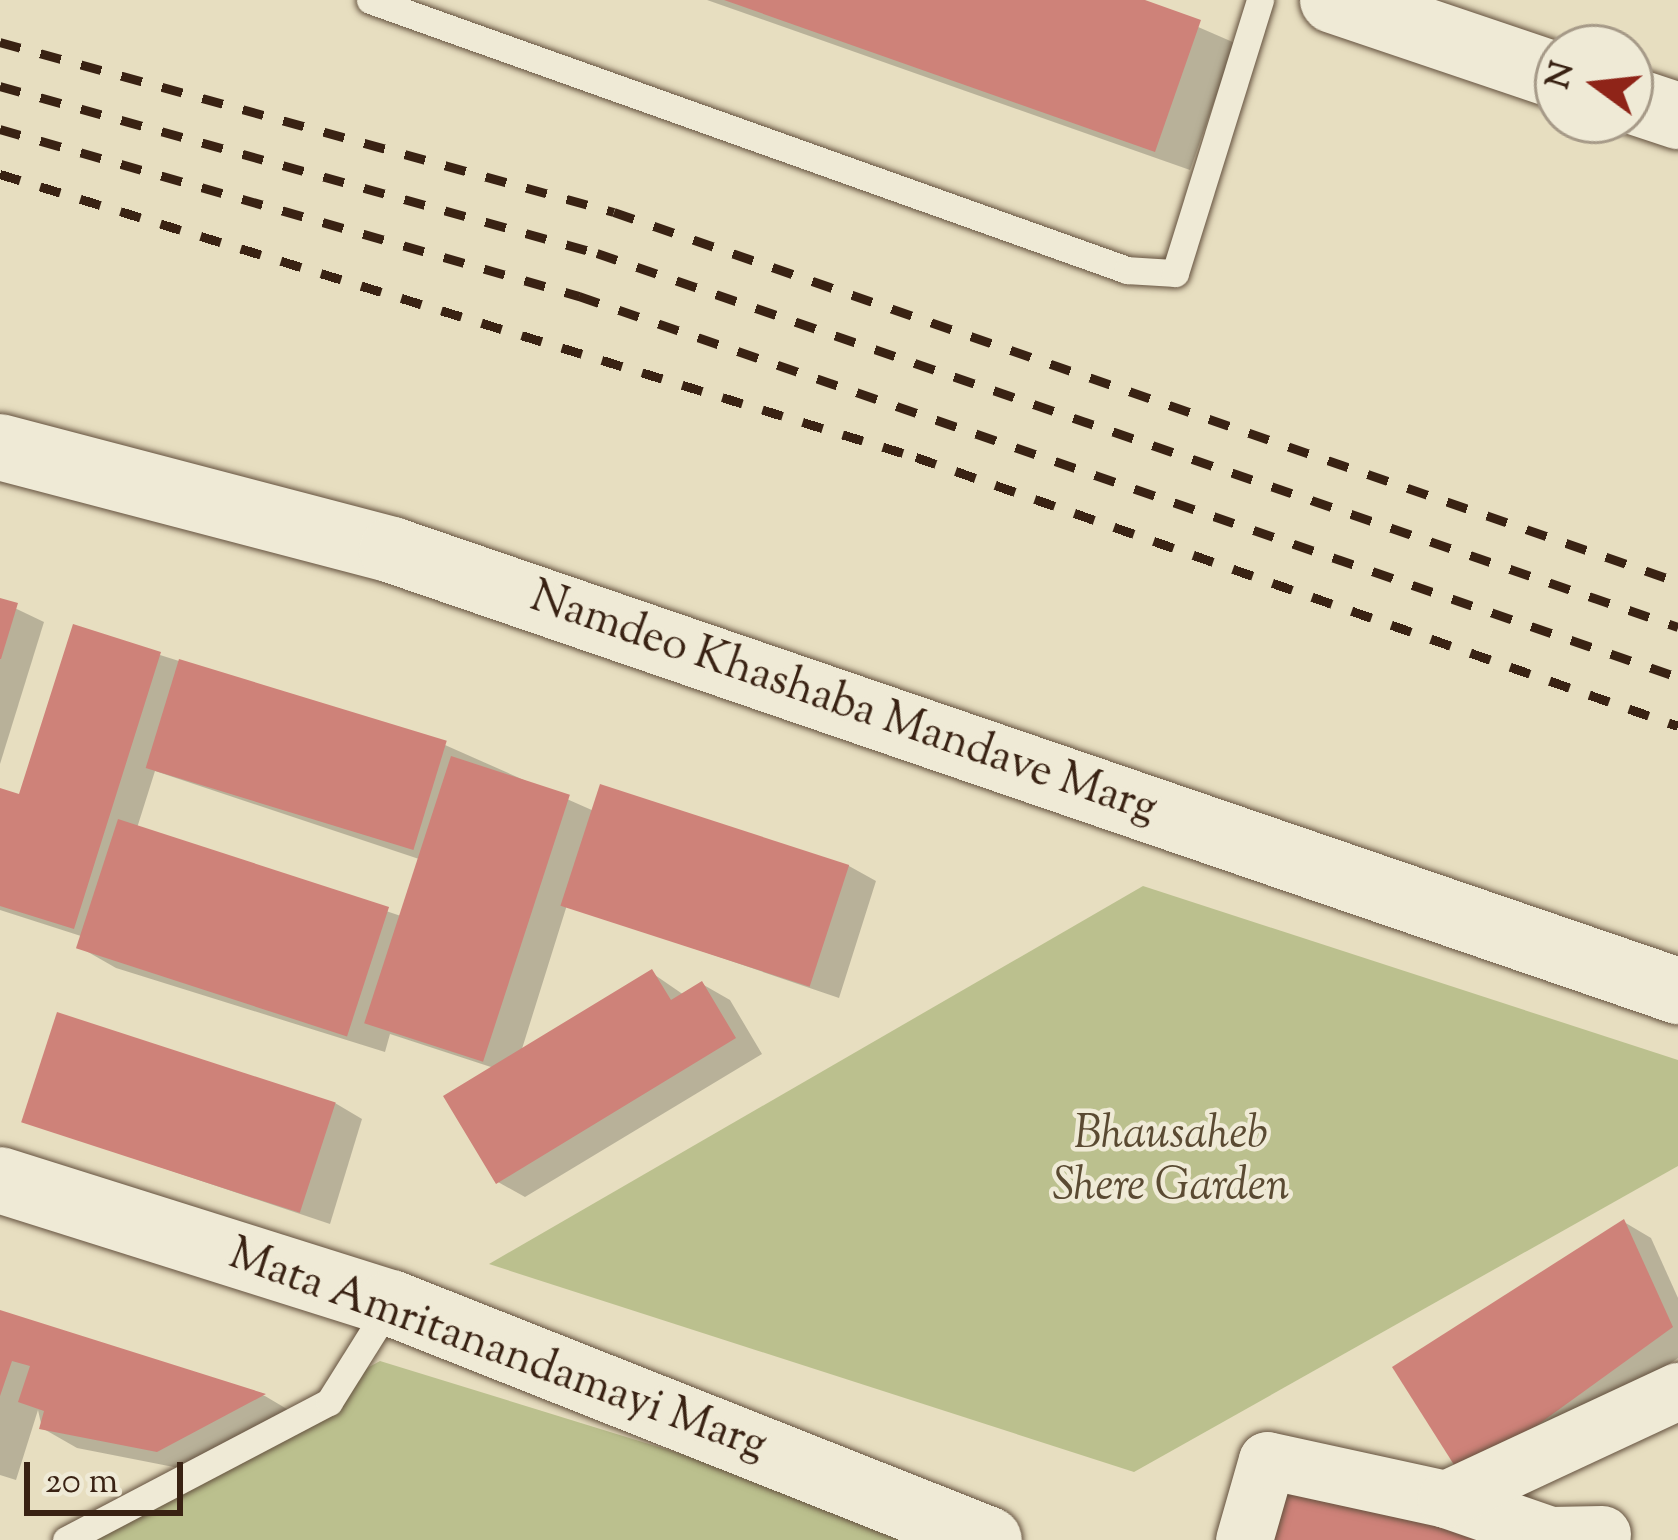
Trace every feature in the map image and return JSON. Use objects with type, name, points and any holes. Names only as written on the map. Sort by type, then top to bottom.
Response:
[{"type":"street","points":[[1333,0],[1534,68]]},
{"type":"street","name":"Namdeo Khashaba Mandave Marg","points":[[0,447],[392,550],[1678,991]]},
{"type":"street","name":"Mata Amritanandamayi Marg","points":[[0,1180],[391,1303],[989,1540]]},
{"type":"street","points":[[1446,1498],[1678,1391]]},
{"type":"street","points":[[1244,1540],[1267,1460],[1285,1456],[1446,1498],[1550,1535],[1608,1538]]},
{"type":"lane","points":[[370,0],[1127,270],[1175,273],[1260,0]]},
{"type":"lane","points":[[66,1540],[329,1402],[391,1303]]},
{"type":"green space","name":"Bhausaheb Shere Garden","points":[[1143,886],[1678,1060],[1678,1166],[1134,1472],[489,1264]]},
{"type":"green space","points":[[380,1361],[960,1540],[56,1540]]},
{"type":"building","points":[[724,0],[1145,0],[1201,20],[1155,152]]},
{"type":"building","points":[[0,598],[18,603],[1,659],[0,659]]},
{"type":"building","points":[[73,624],[161,652],[74,929],[0,906],[0,788],[19,794]]},
{"type":"building","points":[[179,659],[447,741],[413,850],[146,768]]},
{"type":"building","points":[[451,756],[570,795],[483,1062],[364,1023]]},
{"type":"building","points":[[600,784],[849,865],[810,987],[560,906]]},
{"type":"building","points":[[118,819],[389,907],[347,1036],[76,948]]},
{"type":"building","points":[[652,969],[671,1000],[702,981],[736,1038],[496,1184],[443,1096]]},
{"type":"building","points":[[57,1012],[336,1103],[300,1213],[21,1122]]},
{"type":"building","points":[[1624,1219],[1673,1327],[1463,1479],[1392,1367]]},
{"type":"building","points":[[0,1310],[266,1394],[157,1452],[39,1429],[44,1411],[18,1402],[30,1366],[12,1361],[0,1396]]},
{"type":"building","points":[[1276,1465],[1508,1540],[1252,1540]]},
{"type":"railway","points":[[0,42],[614,212],[1678,582]]},
{"type":"railway","points":[[0,86],[597,253],[1678,627]]},
{"type":"railway","points":[[0,129],[579,296],[1678,677]]},
{"type":"railway","points":[[0,174],[916,457],[1678,726]]}]
